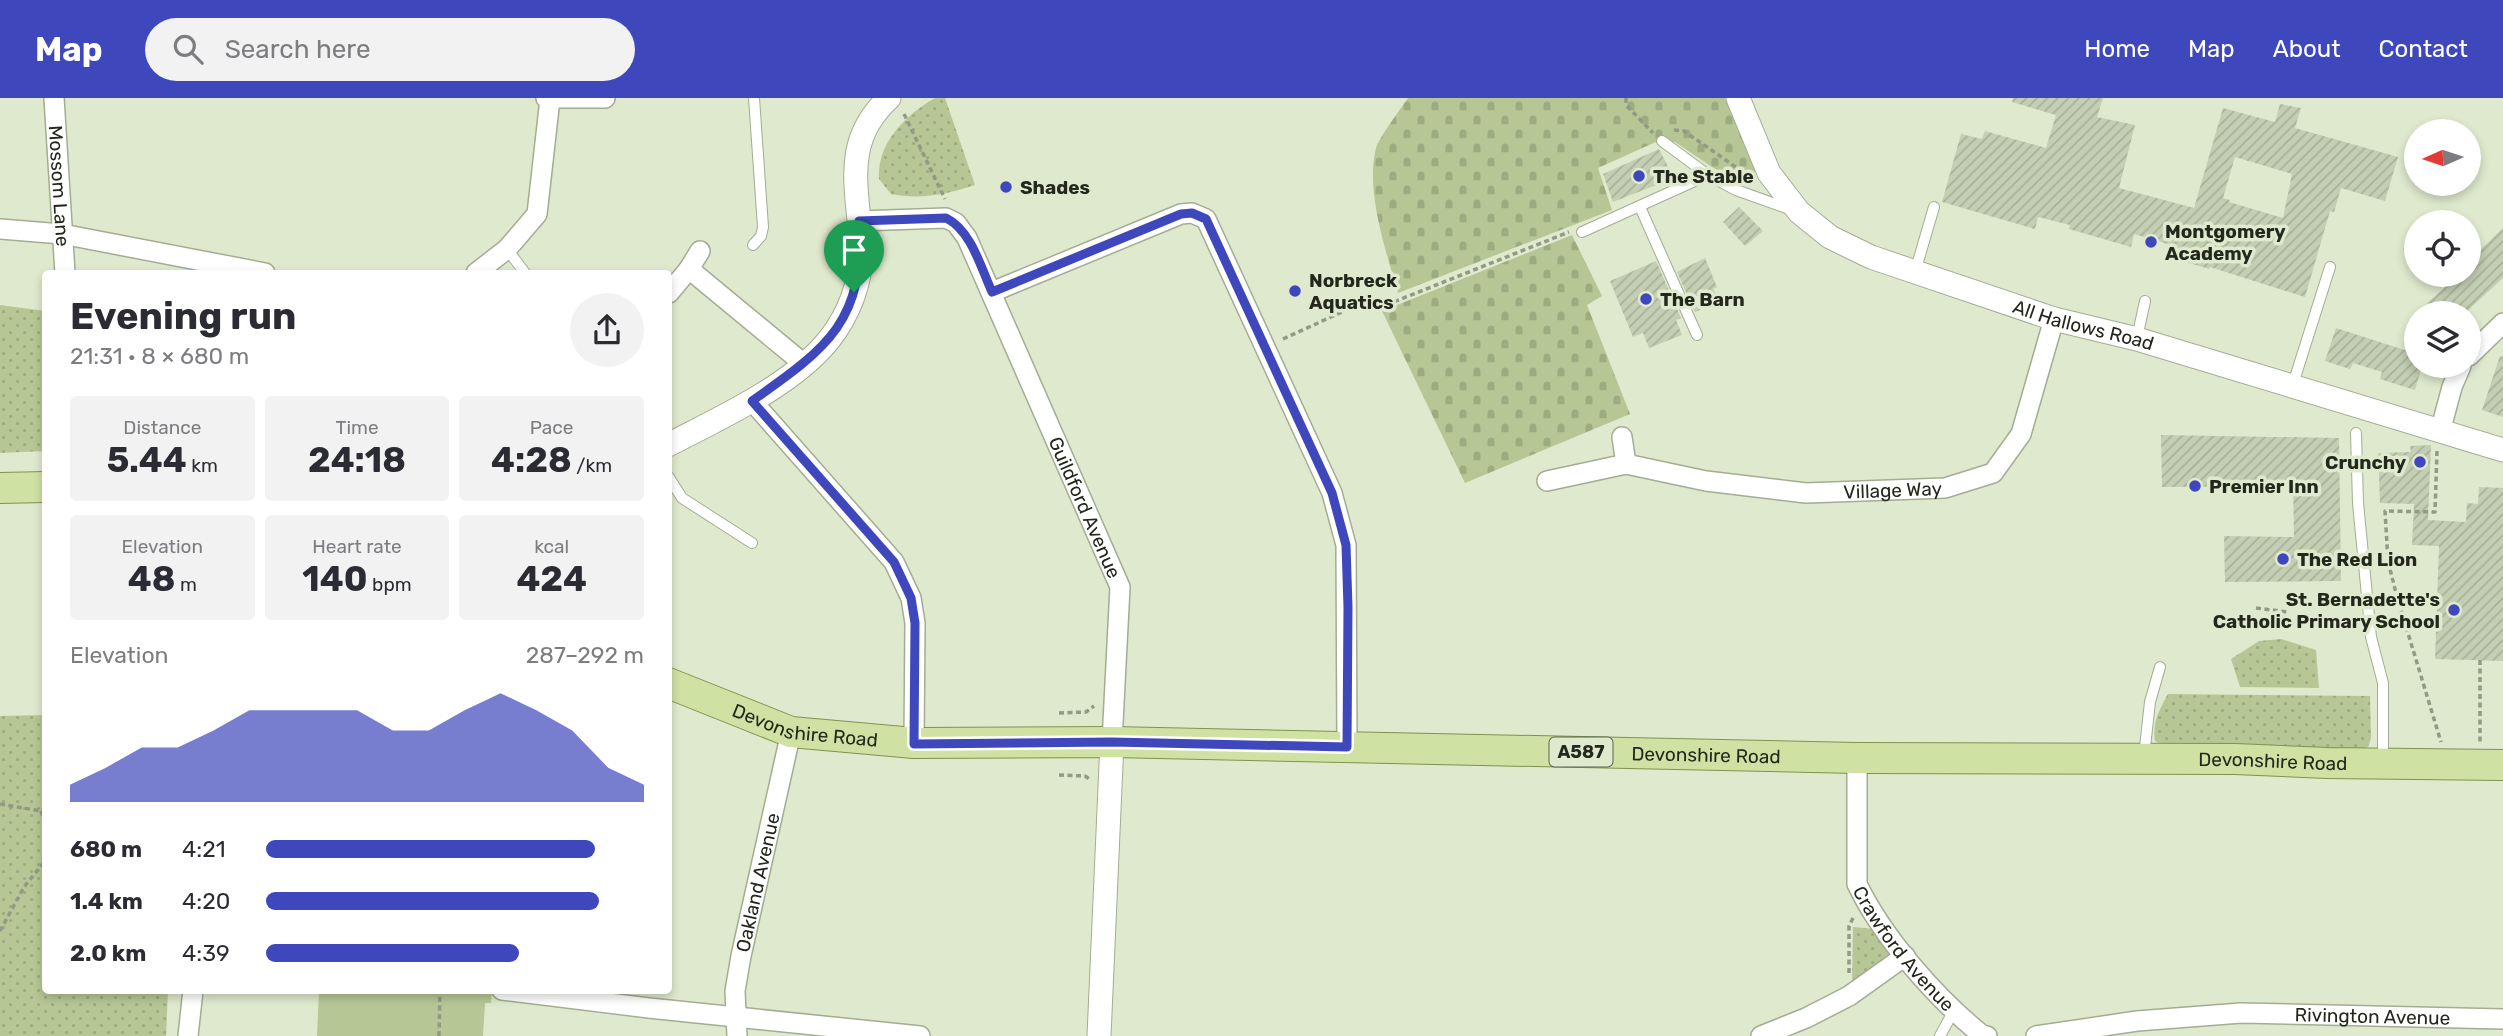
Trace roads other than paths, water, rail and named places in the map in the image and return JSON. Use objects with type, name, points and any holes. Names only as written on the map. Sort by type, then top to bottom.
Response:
[{"type":"main road","points":[[0,488],[42,488]]},
{"type":"main road","name":"Devonshire Road","points":[[672,685],[791,732],[914,744],[1112,742],[1857,758],[2144,758],[2491,765]]},
{"type":"street","name":"Mossom Lane","points":[[54,98],[65,270]]},
{"type":"street","points":[[479,270],[507,249],[537,214],[548,98],[605,98]]},
{"type":"street","name":"All Hallows Road","points":[[1738,98],[1769,173],[1799,212],[1830,237],[1871,257],[2054,319],[2137,339],[2292,384],[2503,450]]},
{"type":"street","points":[[672,443],[752,401],[804,364],[835,331],[854,292],[859,272],[856,155],[871,121],[894,102]]},
{"type":"street","points":[[992,292],[1181,214],[1192,213],[1206,219],[1332,493],[1346,545],[1347,747]]},
{"type":"street","name":"Guildford Avenue","points":[[859,221],[946,218],[956,222],[967,238],[992,292],[1119,587],[1099,1036]]},
{"type":"street","points":[[0,229],[62,234],[249,270]]},
{"type":"street","points":[[672,289],[689,269],[699,251]]},
{"type":"street","points":[[689,269],[804,364]]},
{"type":"street","name":"Village Way","points":[[1547,481],[1626,464],[1706,481],[1806,493],[1945,488],[1993,473],[2021,435],[2054,319]]},
{"type":"street","points":[[2481,344],[2503,323]]},
{"type":"street","points":[[2439,431],[2456,378]]},
{"type":"street","points":[[752,401],[894,562],[911,598],[915,623],[914,744]]},
{"type":"street","points":[[1622,438],[1626,464]]},
{"type":"street","name":"Oakland Avenue","points":[[737,1027],[735,991],[741,956],[791,732]]},
{"type":"street","name":"Crawford Avenue","points":[[1857,758],[1857,884],[1905,956],[1953,1012],[1987,1036]]},
{"type":"street","points":[[1761,1036],[1806,1018],[1849,996],[1905,956]]},
{"type":"street","points":[[188,1036],[192,994]]},
{"type":"street","points":[[527,994],[737,1027],[920,1036]]},
{"type":"street","name":"Rivington Avenue","points":[[2036,1036],[2137,1021],[2241,1013],[2503,1019]]},
{"type":"lane","points":[[753,245],[761,236],[763,227],[754,98]]},
{"type":"lane","points":[[1662,141],[1708,174],[1736,190],[1799,212]]},
{"type":"lane","points":[[1582,232],[1708,174]]},
{"type":"lane","points":[[1640,207],[1697,335]]},
{"type":"lane","points":[[1915,273],[1934,207]]},
{"type":"lane","points":[[507,249],[523,270]]},
{"type":"lane","points":[[2292,384],[2330,267]]},
{"type":"lane","points":[[2137,339],[2145,302]]},
{"type":"lane","points":[[2356,433],[2358,503],[2369,624],[2383,683],[2384,764]]},
{"type":"lane","points":[[672,482],[682,498],[752,543]]},
{"type":"lane","points":[[2144,758],[2150,702],[2160,667]]},
{"type":"lane","points":[[1940,1036],[1953,1012]]},
{"type":"place","name":"The Stable","points":[[1639,176]]},
{"type":"place","name":"Shades","points":[[1006,187]]},
{"type":"place","name":"Montgomery Academy","points":[[2151,242]]},
{"type":"place","name":"Norbreck Aquatics","points":[[1295,291]]},
{"type":"place","name":"The Barn","points":[[1646,299]]},
{"type":"place","name":"Crunchy","points":[[2420,462]]},
{"type":"place","name":"Premier Inn","points":[[2195,486]]},
{"type":"place","name":"The Red Lion","points":[[2283,559]]},
{"type":"place","name":"St. Bernadette's Catholic Primary School","points":[[2454,610]]}]
